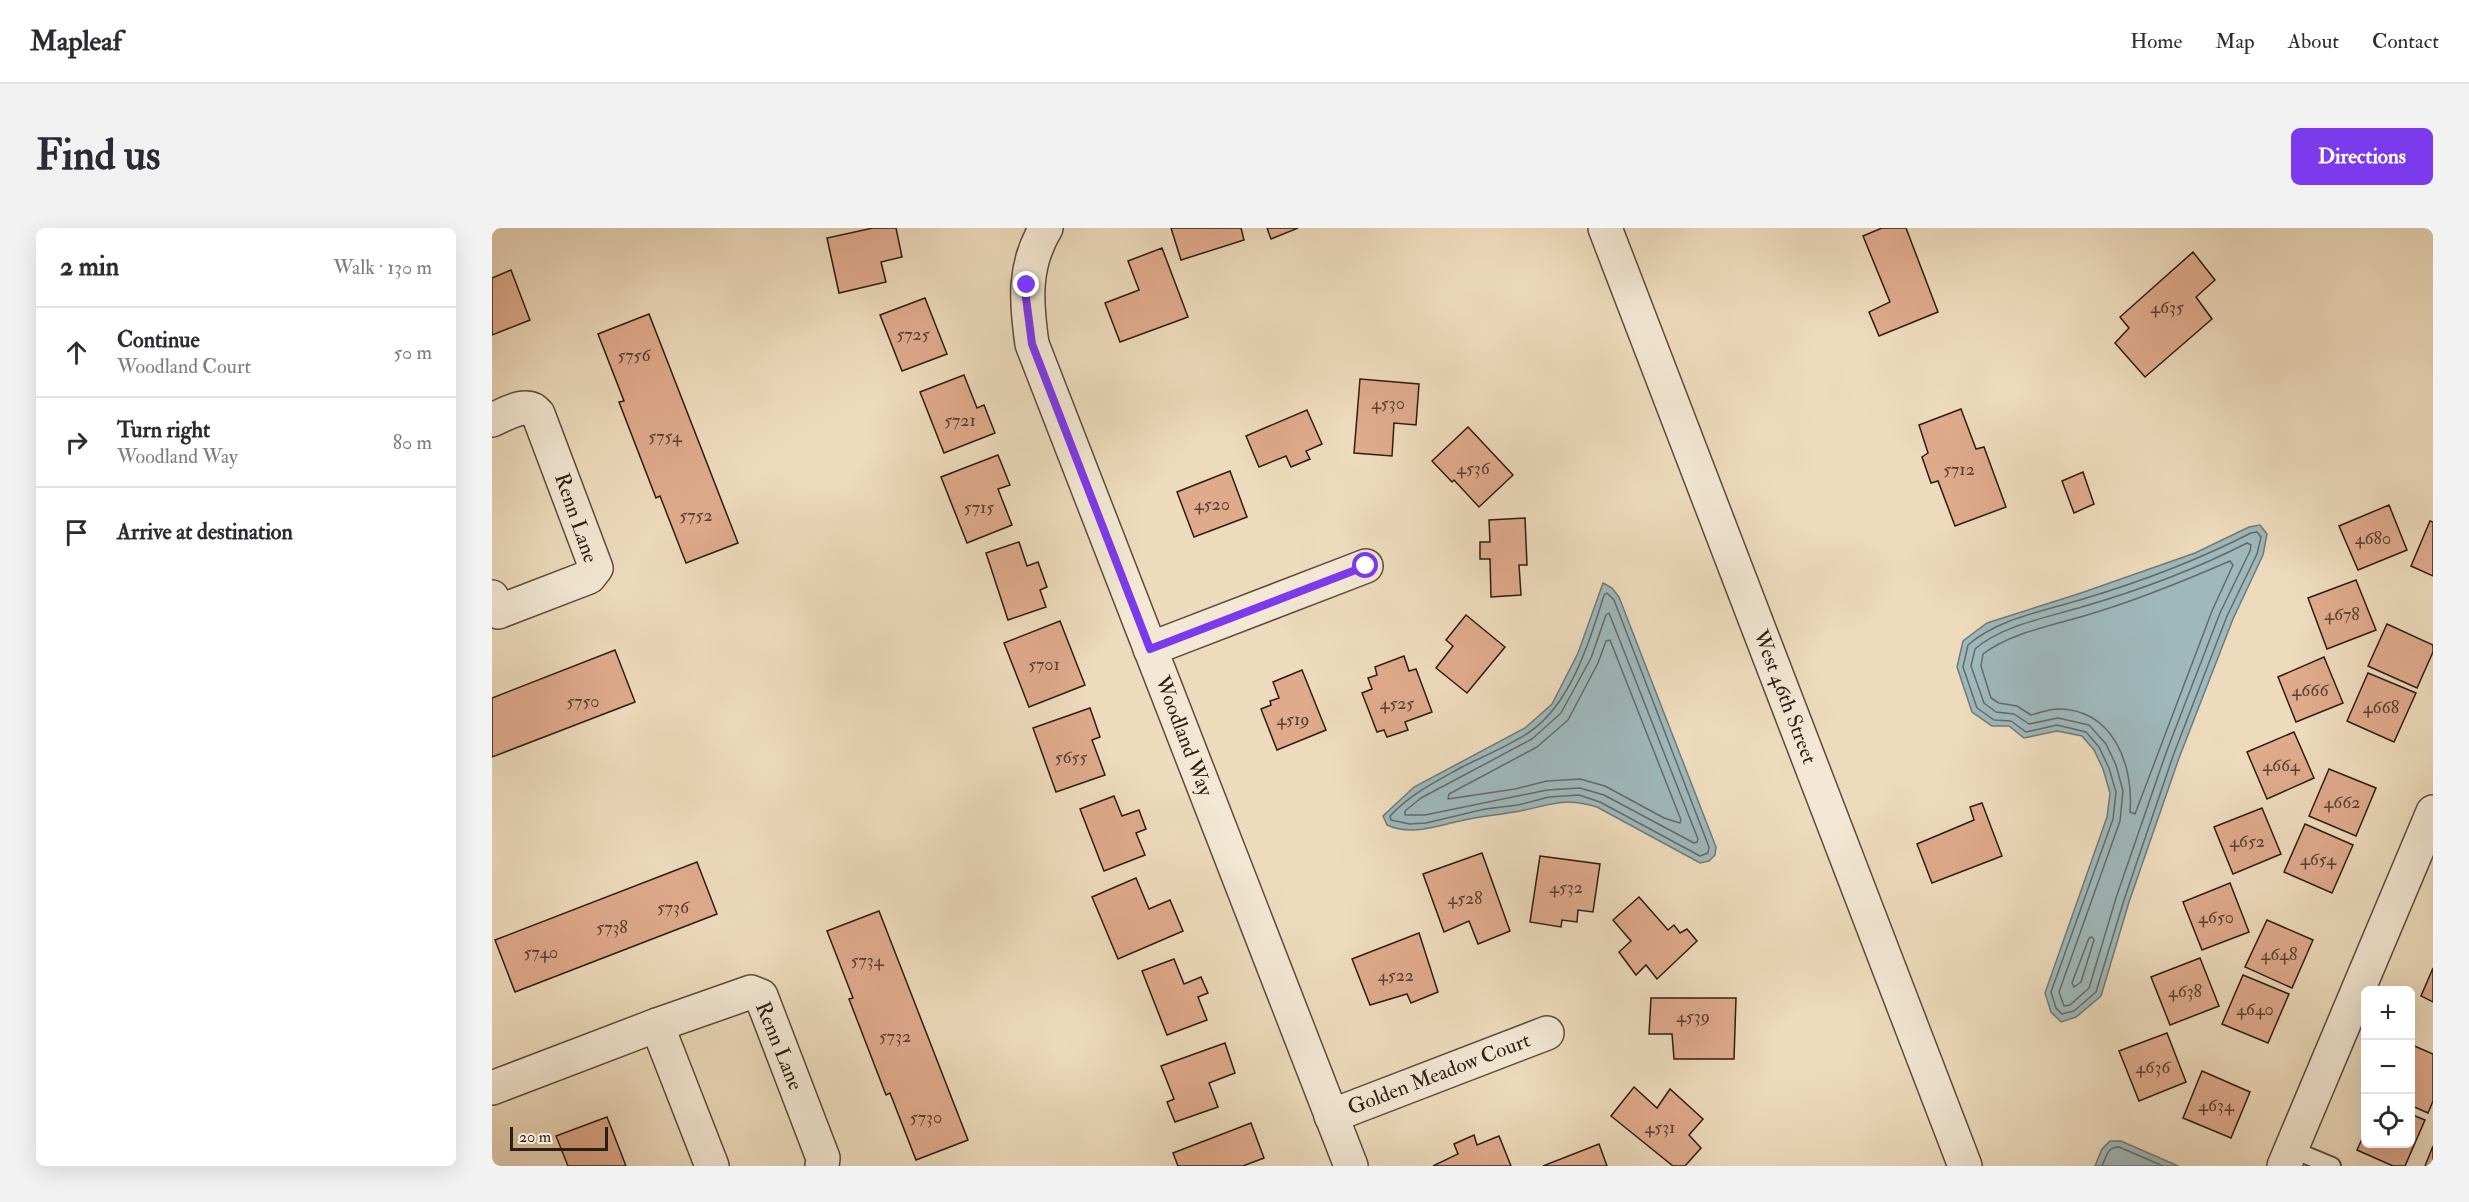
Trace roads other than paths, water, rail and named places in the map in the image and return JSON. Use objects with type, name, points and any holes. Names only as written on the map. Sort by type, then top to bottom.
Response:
[{"type":"street","name":"West 46th Street","points":[[1605,228],[1965,1166]]},
{"type":"street","name":"Woodland Way","points":[[1044,231],[1035,251],[1027,285],[1026,298],[1032,344],[1351,1166]]},
{"type":"street","name":"Renn Lane","points":[[492,420],[524,408],[535,409],[596,568],[589,577],[494,607]]},
{"type":"street","points":[[1150,649],[1366,566]]},
{"type":"street","points":[[2288,1157],[2433,812]]},
{"type":"street","name":"Renn Lane","points":[[492,1088],[751,992],[761,996],[823,1158],[822,1166]]},
{"type":"street","points":[[657,1025],[712,1166]]},
{"type":"street","name":"Golden Meadow Court","points":[[1331,1116],[1547,1032]]},
{"type":"lane","points":[[2288,1157],[2332,1166]]},
{"type":"water","points":[[2260,525],[2267,534],[2263,555],[2233,619],[2179,758],[2129,902],[2101,996],[2076,1017],[2061,1022],[2051,1012],[2045,993],[2107,817],[2110,793],[2103,769],[2094,750],[2082,736],[2057,731],[2024,738],[2009,726],[1992,726],[1972,712],[1957,667],[1963,641],[1987,623],[2195,553],[2249,527]]},
{"type":"water","points":[[1603,583],[1612,588],[1619,597],[1716,847],[1715,855],[1709,861],[1700,863],[1597,807],[1567,802],[1424,829],[1405,830],[1387,825],[1383,816],[1414,787],[1525,728],[1552,704],[1578,653]]},
{"type":"water","points":[[2110,1141],[2121,1141],[2178,1166],[2095,1166],[2102,1149]]}]
